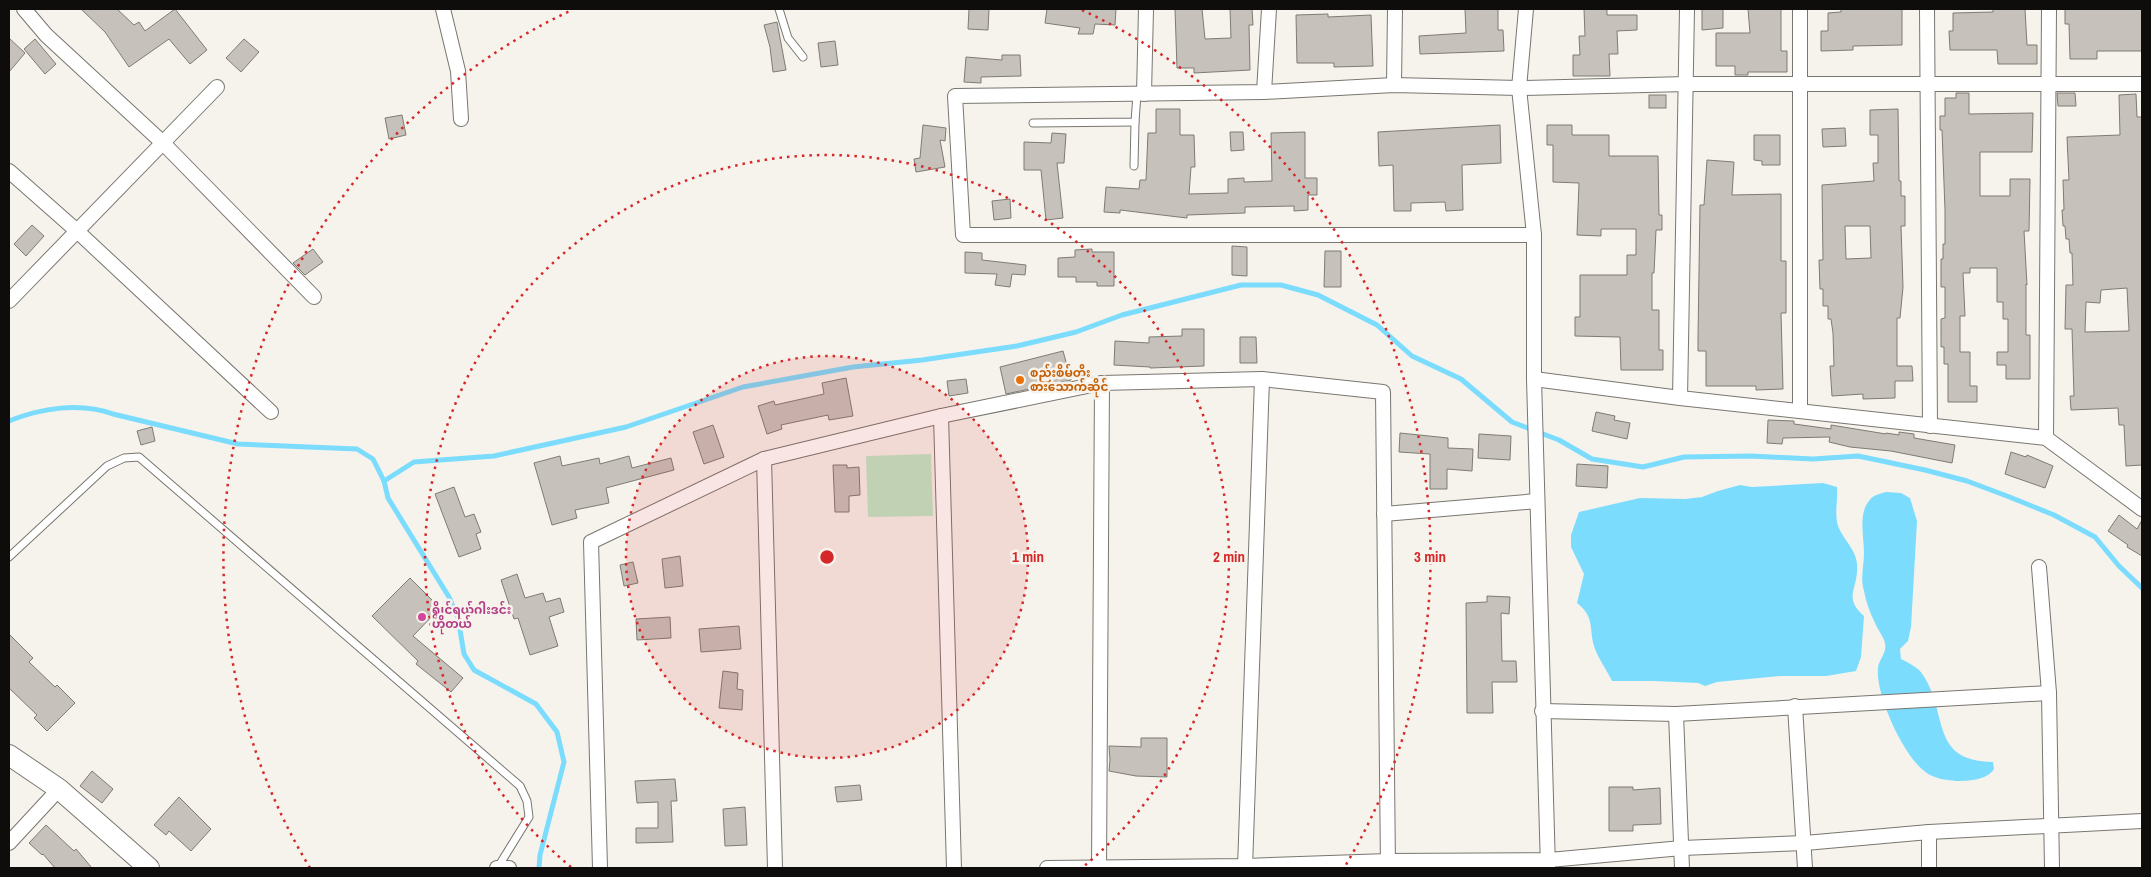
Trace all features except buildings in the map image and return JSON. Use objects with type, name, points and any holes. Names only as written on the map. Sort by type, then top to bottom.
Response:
[{"type":"main road","points":[[9,755],[59,789],[149,868]]},
{"type":"street","points":[[24,9],[46,35],[163,143],[314,297]]},
{"type":"street","points":[[443,9],[458,71],[461,119]]},
{"type":"street","points":[[1140,94],[1146,9]]},
{"type":"street","points":[[1264,92],[1269,9]]},
{"type":"street","points":[[1394,85],[1395,9]]},
{"type":"street","points":[[1526,9],[1519,88],[1534,234],[1534,379],[1542,711],[1549,864]]},
{"type":"street","points":[[1680,398],[1687,9]]},
{"type":"street","points":[[1800,9],[1800,411]]},
{"type":"street","points":[[1927,9],[1930,426]]},
{"type":"street","points":[[2046,438],[2049,9]]},
{"type":"street","points":[[1534,234],[962,235],[955,96],[1264,92],[1394,85],[1519,88],[1687,84],[2142,84]]},
{"type":"street","points":[[9,300],[217,87]]},
{"type":"street","points":[[9,171],[77,231],[271,412]]},
{"type":"street","points":[[1245,867],[1262,379]]},
{"type":"street","points":[[600,868],[592,542],[764,459],[941,416],[1102,383],[1262,379],[1383,392],[1388,864]]},
{"type":"street","points":[[1534,379],[1680,398],[2046,438],[2142,509]]},
{"type":"street","points":[[1098,867],[1102,383]]},
{"type":"street","points":[[941,416],[954,868]]},
{"type":"street","points":[[764,459],[775,868]]},
{"type":"street","points":[[1384,514],[1537,501]]},
{"type":"street","points":[[2039,567],[2049,693],[2052,868]]},
{"type":"street","points":[[1542,711],[1676,714],[2049,693]]},
{"type":"street","points":[[1795,706],[1805,843],[1805,868]]},
{"type":"street","points":[[1676,714],[1682,868]]},
{"type":"street","points":[[9,843],[59,789]]},
{"type":"street","points":[[1047,868],[1549,864],[1682,848],[1805,843],[1930,832],[2142,821]]},
{"type":"street","points":[[1929,868],[1930,832]]},
{"type":"lane","points":[[779,9],[788,38],[802,58]]},
{"type":"lane","points":[[1134,166],[1135,122],[1140,94]]},
{"type":"lane","points":[[1033,123],[1135,122]]},
{"type":"lane","points":[[9,556],[107,466],[124,458],[139,457],[520,786],[527,800],[528,816],[502,868]]},
{"type":"green space","points":[[931,454],[933,516],[868,517],[866,456]]},
{"type":"water","points":[[1823,483],[1837,487],[1837,522],[1841,533],[1856,558],[1857,573],[1853,598],[1857,609],[1864,616],[1861,657],[1856,671],[1826,676],[1781,676],[1717,682],[1705,686],[1698,683],[1612,681],[1595,649],[1587,614],[1577,603],[1584,574],[1571,547],[1571,535],[1579,512],[1640,498],[1685,499],[1702,497],[1740,485],[1752,487]]},
{"type":"water","points":[[1886,492],[1901,493],[1910,498],[1917,521],[1911,627],[1908,641],[1900,649],[1901,659],[1916,668],[1923,675],[1931,690],[1944,733],[1950,744],[1959,753],[1973,760],[1993,762],[1994,769],[1982,778],[1956,781],[1930,775],[1921,768],[1902,743],[1881,694],[1878,668],[1885,651],[1885,644],[1868,607],[1863,586],[1864,553],[1862,526],[1864,512],[1869,501],[1872,497]]},
{"type":"waterway","points":[[384,481],[414,462],[494,456],[626,427],[743,387],[853,367],[922,360],[1017,346],[1076,332],[1122,315],[1241,285],[1281,285],[1318,295],[1377,325],[1412,356],[1461,379],[1512,422],[1559,440],[1592,459],[1643,467],[1684,457],[1751,456],[1813,459],[1858,456],[1925,470],[1967,481],[2007,496],[2054,515],[2095,537],[2119,566],[2142,588]]},
{"type":"waterway","points":[[9,421],[47,410],[87,408],[238,444],[357,449],[373,459],[384,481],[388,498],[449,597],[458,618],[464,654],[474,670],[536,704],[557,732],[564,762],[540,855],[539,868]]},
{"type":"place","name":"စည်းစိမ်တိုး စားသောက်ဆိုင်","points":[[1020,380]]},
{"type":"place","name":"ရွိုင်ရယ်ဂါးဒင်း ဟိုတယ်","points":[[422,617]]}]
